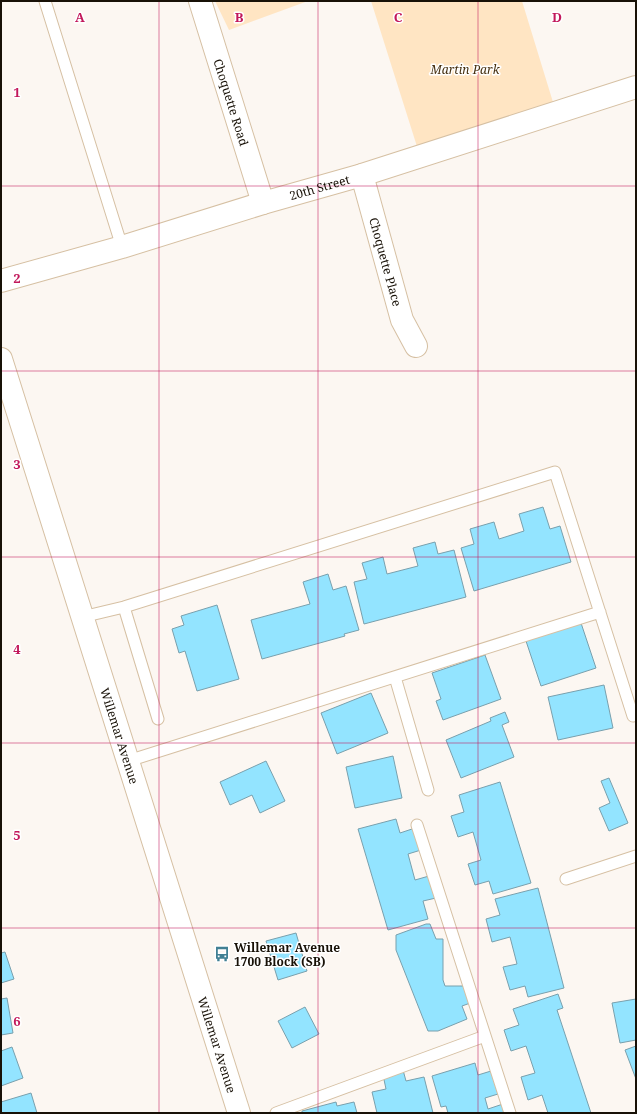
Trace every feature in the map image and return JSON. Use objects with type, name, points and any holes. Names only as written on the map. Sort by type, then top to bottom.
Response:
[{"type":"street","name":"Choquette Road","points":[[200,1],[263,203]]},
{"type":"street","name":"20th Street","points":[[1,281],[122,248],[263,203],[362,175],[636,86]]},
{"type":"street","name":"Choquette Place","points":[[362,175],[402,320],[416,346]]},
{"type":"street","name":"Willemar Avenue","points":[[1,359],[238,1113]]},
{"type":"lane","points":[[45,1],[122,248]]},
{"type":"lane","points":[[82,617],[124,607],[555,472],[633,716]]},
{"type":"lane","points":[[124,607],[158,719]]},
{"type":"lane","points":[[128,761],[600,612]]},
{"type":"lane","points":[[395,677],[428,790]]},
{"type":"lane","points":[[417,825],[510,1113]]},
{"type":"lane","points":[[566,879],[636,856]]},
{"type":"lane","points":[[276,1113],[485,1036]]},
{"type":"green space","points":[[215,1],[308,1],[229,30]]},
{"type":"green space","name":"Martin Park","points":[[371,1],[522,1],[556,112],[420,156]]},
{"type":"building","points":[[543,507],[550,529],[560,526],[571,562],[474,591],[461,548],[474,544],[470,529],[494,522],[499,539],[524,531],[519,514]]},
{"type":"building","points":[[435,542],[438,554],[454,550],[466,597],[364,624],[354,582],[367,579],[362,563],[383,557],[387,574],[418,566],[413,548]]},
{"type":"building","points":[[328,574],[333,590],[346,586],[359,630],[344,634],[345,636],[262,659],[251,620],[310,604],[303,582]]},
{"type":"building","points":[[217,605],[239,679],[197,691],[185,651],[179,653],[172,629],[184,625],[181,616]]},
{"type":"building","points":[[581,623],[596,668],[541,686],[526,641]]},
{"type":"building","points":[[485,655],[501,699],[443,720],[436,701],[441,699],[432,673]]},
{"type":"building","points":[[604,685],[613,728],[558,740],[548,697]]},
{"type":"building","points":[[371,693],[388,733],[337,754],[321,713]]},
{"type":"building","points":[[505,712],[509,722],[502,725],[514,757],[461,778],[446,740],[491,721],[490,718]]},
{"type":"building","points":[[393,756],[402,798],[355,808],[346,767]]},
{"type":"building","points":[[266,761],[285,801],[260,813],[252,795],[230,805],[220,782]]},
{"type":"building","points":[[609,778],[628,823],[609,831],[599,808],[610,803],[601,781]]},
{"type":"building","points":[[500,782],[531,883],[493,894],[489,881],[475,885],[468,864],[481,860],[473,832],[458,837],[451,816],[464,812],[459,795]]},
{"type":"building","points":[[396,819],[400,833],[415,828],[421,850],[408,854],[415,880],[429,876],[436,898],[423,901],[428,919],[388,930],[358,829]]},
{"type":"building","points":[[538,888],[564,988],[528,997],[525,986],[510,990],[503,967],[517,964],[510,937],[492,942],[486,919],[500,915],[495,899]]},
{"type":"building","points":[[426,924],[430,924],[436,939],[443,939],[443,980],[445,986],[467,986],[473,1002],[462,1006],[467,1019],[438,1031],[428,1031],[396,950],[396,935]]},
{"type":"building","points":[[296,933],[307,971],[278,980],[266,941]]},
{"type":"building","points":[[5,952],[14,979],[1,983],[1,953]]},
{"type":"building","points":[[558,994],[563,1008],[557,1010],[591,1113],[548,1113],[542,1095],[528,1100],[521,1077],[535,1073],[526,1046],[511,1051],[504,1030],[519,1025],[513,1009]]},
{"type":"building","points":[[7,998],[13,1033],[1,1035],[1,999]]},
{"type":"building","points":[[636,999],[636,1040],[620,1043],[612,1003]]},
{"type":"building","points":[[305,1007],[319,1034],[292,1048],[278,1021]]},
{"type":"building","points":[[636,1046],[636,1079],[625,1050]]},
{"type":"building","points":[[12,1047],[23,1078],[1,1086],[1,1051]]},
{"type":"building","points":[[475,1063],[478,1075],[491,1071],[498,1094],[485,1098],[488,1109],[503,1104],[506,1113],[448,1113],[446,1106],[441,1107],[432,1076]]},
{"type":"building","points":[[403,1070],[406,1081],[424,1077],[433,1113],[377,1113],[372,1092],[386,1089],[383,1075]]},
{"type":"building","points":[[31,1093],[37,1113],[1,1113],[1,1102]]},
{"type":"building","points":[[336,1102],[337,1106],[354,1102],[357,1113],[302,1113],[302,1111]]},
{"type":"place","name":"Willemar Avenue 1700 Block (SB)","points":[[222,954]]}]
